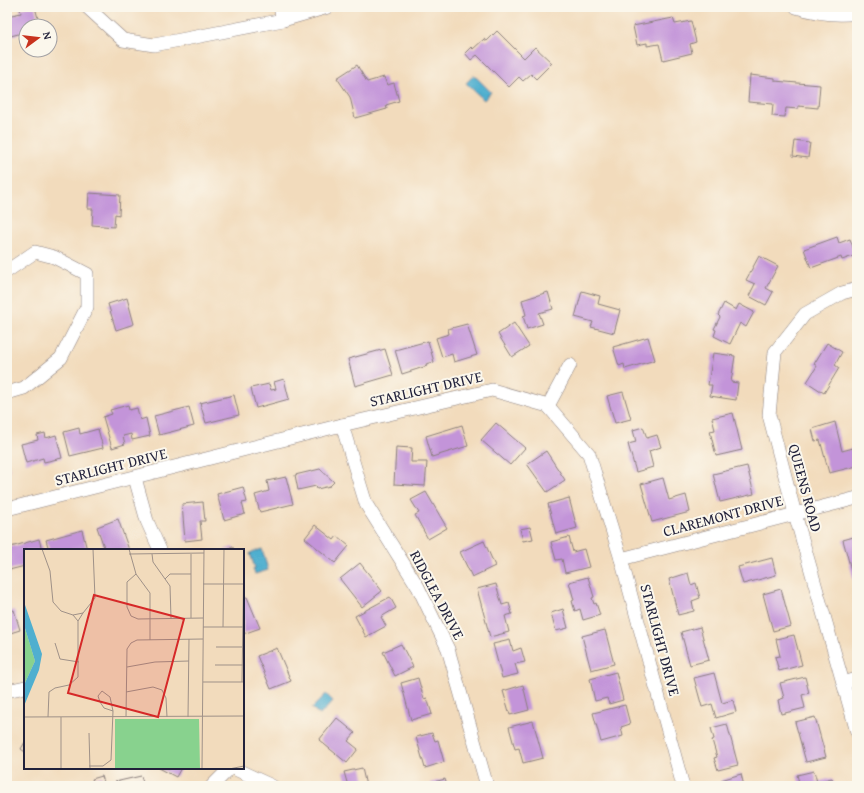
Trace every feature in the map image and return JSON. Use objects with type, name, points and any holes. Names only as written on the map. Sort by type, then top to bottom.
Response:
[{"type":"street","points":[[87,7],[123,40],[154,45],[283,20],[328,7]]},
{"type":"street","points":[[280,7],[283,20]]},
{"type":"street","points":[[796,7],[841,15],[857,13]]},
{"type":"street","points":[[7,271],[35,252],[54,257],[87,274],[87,307],[61,358],[24,388],[7,393]]},
{"type":"street","name":"QUEENS ROAD","points":[[857,289],[842,293],[805,314],[775,352],[769,415],[795,514],[857,732]]},
{"type":"street","points":[[548,406],[570,365]]},
{"type":"street","name":"STARLIGHT DRIVE","points":[[7,509],[342,425],[492,390],[548,406],[590,454],[621,559],[683,786]]},
{"type":"street","name":"RIDGLEA DRIVE","points":[[342,425],[366,504],[418,587],[448,649],[487,786]]},
{"type":"street","points":[[134,478],[147,522],[160,549]]},
{"type":"street","name":"CLAREMONT DRIVE","points":[[621,559],[857,498]]},
{"type":"street","points":[[843,683],[857,679]]},
{"type":"street","points":[[7,691],[24,687]]},
{"type":"street","points":[[212,786],[228,769]]},
{"type":"street","points":[[235,769],[272,786]]},
{"type":"water","points":[[474,75],[491,92],[484,100],[466,83]]},
{"type":"water","points":[[262,549],[268,570],[255,574],[253,569],[255,568],[250,553]]},
{"type":"water","points":[[326,694],[333,701],[320,715],[312,708]]},
{"type":"building","points":[[35,7],[38,18],[18,18],[18,34],[7,37],[7,16],[21,13],[20,9]]},
{"type":"building","points":[[673,18],[675,24],[691,21],[696,42],[690,44],[692,53],[663,60],[659,44],[647,46],[647,43],[637,45],[633,26]]},
{"type":"building","points":[[497,31],[524,58],[535,47],[552,63],[536,79],[531,74],[523,81],[519,77],[509,87],[477,55],[471,60],[465,53],[471,47],[473,49],[484,39],[487,41]]},
{"type":"building","points":[[357,65],[367,82],[384,77],[387,85],[394,83],[399,101],[386,105],[387,109],[355,118],[350,97],[337,78]]},
{"type":"building","points":[[750,75],[775,78],[775,81],[820,85],[818,108],[798,106],[798,109],[786,108],[785,117],[772,116],[773,104],[748,102]]},
{"type":"building","points":[[795,141],[810,143],[808,158],[793,156]]},
{"type":"building","points":[[89,193],[120,195],[119,215],[115,214],[114,227],[92,225],[93,209],[88,209]]},
{"type":"building","points":[[837,237],[839,243],[850,239],[856,255],[842,260],[841,257],[811,268],[804,249]]},
{"type":"building","points":[[759,256],[778,266],[766,288],[773,292],[766,305],[749,296],[755,284],[746,280]]},
{"type":"building","points":[[582,291],[600,296],[598,304],[620,310],[614,333],[591,327],[593,322],[575,317]]},
{"type":"building","points":[[548,292],[553,309],[539,313],[543,324],[527,329],[523,316],[526,315],[522,300]]},
{"type":"building","points":[[127,298],[134,324],[116,330],[108,304]]},
{"type":"building","points":[[724,303],[736,310],[739,304],[754,312],[746,327],[740,323],[730,344],[714,336],[716,330],[714,329],[720,317],[718,315]]},
{"type":"building","points":[[514,323],[529,346],[512,357],[498,334]]},
{"type":"building","points":[[467,324],[477,355],[454,362],[452,354],[442,357],[436,338],[449,334],[448,329]]},
{"type":"building","points":[[648,337],[655,360],[625,369],[624,364],[619,366],[613,347]]},
{"type":"building","points":[[428,341],[434,362],[426,364],[427,366],[402,374],[395,350]]},
{"type":"building","points":[[827,343],[842,352],[835,365],[839,368],[824,393],[807,382],[817,366],[814,364]]},
{"type":"building","points":[[385,349],[393,375],[355,386],[348,359]]},
{"type":"building","points":[[713,353],[735,356],[731,382],[738,383],[736,400],[710,396],[712,385],[708,385]]},
{"type":"building","points":[[284,379],[289,399],[256,408],[251,388],[269,384],[271,390],[276,389],[274,382]]},
{"type":"building","points":[[623,392],[631,419],[615,423],[607,396]]},
{"type":"building","points":[[234,395],[239,415],[206,423],[200,403]]},
{"type":"building","points":[[128,405],[129,410],[137,408],[140,420],[146,418],[150,436],[132,440],[131,434],[123,436],[125,444],[112,448],[103,417],[112,414],[110,410]]},
{"type":"building","points":[[189,407],[194,426],[159,435],[154,416]]},
{"type":"building","points":[[733,413],[742,450],[716,456],[710,431],[715,430],[712,418]]},
{"type":"building","points":[[835,422],[842,451],[857,447],[857,466],[829,473],[820,440],[815,441],[812,429]]},
{"type":"building","points":[[496,423],[525,448],[510,465],[481,440]]},
{"type":"building","points":[[462,425],[468,446],[432,457],[426,436]]},
{"type":"building","points":[[643,427],[647,438],[657,435],[661,447],[649,451],[653,467],[636,472],[628,444],[636,442],[633,430]]},
{"type":"building","points":[[79,428],[80,434],[98,429],[103,448],[70,456],[64,432]]},
{"type":"building","points":[[45,433],[46,438],[56,435],[62,458],[44,462],[43,458],[26,463],[21,444],[38,440],[37,435]]},
{"type":"building","points":[[396,447],[412,448],[411,462],[427,462],[425,486],[394,484]]},
{"type":"building","points":[[546,451],[565,480],[547,492],[527,464]]},
{"type":"building","points":[[7,461],[10,471],[7,472]]},
{"type":"building","points":[[747,466],[754,494],[720,502],[713,474]]},
{"type":"building","points":[[320,469],[334,482],[330,486],[317,489],[316,486],[298,490],[295,475]]},
{"type":"building","points":[[286,477],[293,504],[260,512],[255,495],[269,491],[267,481]]},
{"type":"building","points":[[663,478],[669,500],[686,495],[690,512],[652,522],[641,484]]},
{"type":"building","points":[[243,487],[247,502],[242,503],[245,514],[224,520],[217,494]]},
{"type":"building","points":[[426,492],[447,528],[428,539],[415,515],[419,513],[411,500]]},
{"type":"building","points":[[569,498],[577,528],[556,534],[548,504]]},
{"type":"building","points":[[203,502],[205,521],[200,521],[202,539],[185,541],[182,504]]},
{"type":"building","points":[[118,519],[129,549],[105,549],[97,527]]},
{"type":"building","points":[[315,525],[334,540],[337,536],[349,546],[335,563],[305,538]]},
{"type":"building","points":[[530,527],[533,539],[523,541],[520,529]]},
{"type":"building","points":[[82,530],[87,549],[49,549],[46,540]]},
{"type":"building","points":[[857,536],[857,580],[854,581],[843,540]]},
{"type":"building","points":[[569,537],[573,552],[584,549],[589,567],[565,573],[562,559],[556,560],[551,542]]},
{"type":"building","points":[[39,539],[42,549],[24,549],[24,566],[9,570],[7,548]]},
{"type":"building","points":[[484,541],[495,566],[472,577],[460,552]]},
{"type":"building","points":[[772,558],[776,575],[743,584],[738,567]]},
{"type":"building","points":[[360,563],[382,591],[362,607],[340,579]]},
{"type":"building","points":[[688,573],[691,585],[696,583],[700,598],[692,601],[694,611],[678,615],[669,579]]},
{"type":"building","points":[[588,577],[594,597],[592,598],[594,604],[596,603],[600,615],[583,620],[580,609],[575,611],[572,601],[574,600],[569,582]]},
{"type":"building","points":[[496,584],[502,605],[509,603],[512,614],[505,616],[509,632],[490,637],[477,589]]},
{"type":"building","points":[[781,589],[791,626],[773,631],[763,594]]},
{"type":"building","points":[[247,597],[260,628],[244,634],[244,598]]},
{"type":"building","points":[[390,597],[396,608],[381,617],[386,626],[366,637],[355,616]]},
{"type":"building","points":[[563,609],[568,628],[556,631],[551,613]]},
{"type":"building","points":[[14,610],[20,630],[7,634],[7,612]]},
{"type":"building","points":[[700,627],[709,660],[690,665],[681,632]]},
{"type":"building","points":[[605,630],[614,664],[591,670],[582,636]]},
{"type":"building","points":[[794,635],[802,665],[779,671],[775,657],[780,656],[776,639]]},
{"type":"building","points":[[510,640],[513,651],[521,648],[525,662],[515,664],[518,674],[502,678],[493,644]]},
{"type":"building","points":[[401,644],[413,667],[395,676],[383,652]]},
{"type":"building","points":[[277,648],[291,681],[271,689],[257,656]]},
{"type":"building","points":[[616,672],[623,700],[609,704],[607,698],[595,701],[590,679]]},
{"type":"building","points":[[714,673],[722,703],[733,700],[736,712],[716,718],[712,704],[702,707],[694,678]]},
{"type":"building","points":[[805,677],[809,693],[802,695],[805,708],[781,714],[778,700],[784,698],[780,683]]},
{"type":"building","points":[[418,678],[424,699],[427,698],[432,714],[411,720],[401,683]]},
{"type":"building","points":[[523,685],[529,710],[510,715],[503,691]]},
{"type":"building","points":[[625,705],[630,724],[621,727],[623,736],[601,742],[593,713]]},
{"type":"building","points":[[815,717],[826,757],[806,762],[795,722]]},
{"type":"building","points":[[337,718],[355,733],[348,741],[358,749],[347,763],[319,740]]},
{"type":"building","points":[[533,721],[543,758],[523,763],[519,748],[515,749],[509,727]]},
{"type":"building","points":[[727,724],[738,765],[718,770],[714,758],[717,757],[712,740],[714,739],[711,728]]},
{"type":"building","points":[[432,733],[435,741],[438,740],[444,762],[425,768],[416,737]]},
{"type":"building","points":[[24,744],[24,751],[21,749]]},
{"type":"building","points":[[362,768],[366,786],[348,786],[344,772]]},
{"type":"building","points":[[161,769],[180,769],[176,777]]},
{"type":"building","points":[[814,771],[817,782],[832,778],[835,786],[800,786],[797,775]]},
{"type":"building","points":[[741,774],[744,786],[723,786],[721,780]]},
{"type":"building","points":[[102,776],[105,786],[89,786],[94,784],[92,779]]},
{"type":"building","points":[[141,776],[144,786],[116,786],[115,782]]},
{"type":"building","points":[[445,779],[447,786],[431,786],[430,783]]}]
